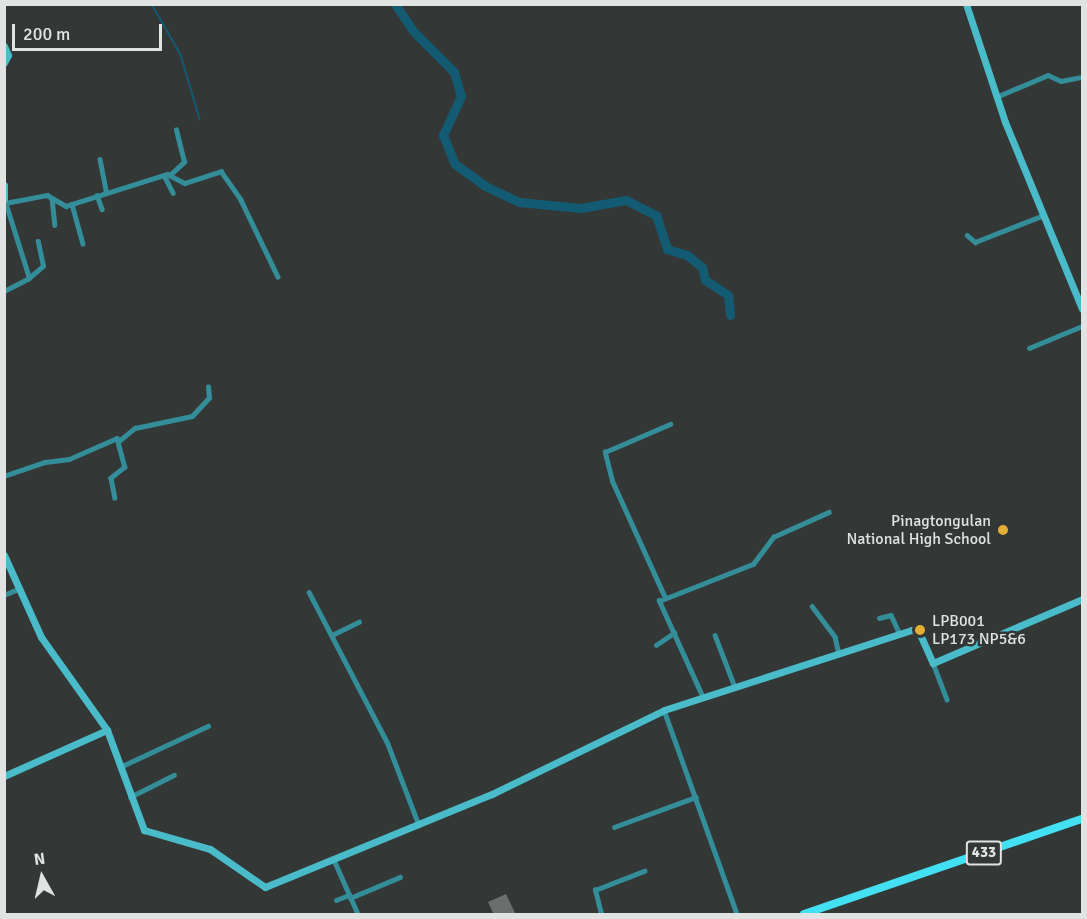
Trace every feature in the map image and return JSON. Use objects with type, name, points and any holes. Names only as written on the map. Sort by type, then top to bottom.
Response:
[{"type":"main road","name":"433","points":[[804,915],[1083,819]]},
{"type":"street","points":[[966,4],[996,98],[1083,309]]},
{"type":"street","points":[[4,46],[4,63]]},
{"type":"street","points":[[996,98],[1047,75],[1061,81],[1083,77]]},
{"type":"street","points":[[5,201],[35,195],[52,198],[61,206],[106,191],[171,174],[184,162],[176,130]]},
{"type":"street","points":[[100,159],[106,191]]},
{"type":"street","points":[[171,174],[185,183],[217,171],[225,174],[278,277]]},
{"type":"street","points":[[164,175],[173,193]]},
{"type":"street","points":[[4,185],[5,201],[29,278]]},
{"type":"street","points":[[96,195],[102,209]]},
{"type":"street","points":[[52,198],[55,225]]},
{"type":"street","points":[[72,204],[83,244]]},
{"type":"street","points":[[967,235],[975,242],[1044,215]]},
{"type":"street","points":[[4,291],[29,278],[43,266],[38,242]]},
{"type":"street","points":[[1029,348],[1083,326]]},
{"type":"street","points":[[120,440],[135,428],[192,416],[209,398],[208,387]]},
{"type":"street","points":[[665,598],[616,491],[605,452],[670,424]]},
{"type":"street","points":[[4,476],[69,459],[111,437],[120,440]]},
{"type":"street","points":[[116,498],[111,478],[124,467],[120,440]]},
{"type":"street","points":[[703,698],[659,603],[665,598],[753,564],[773,537],[829,512]]},
{"type":"street","points":[[4,555],[41,637],[107,730],[130,797],[148,834],[210,849],[265,887],[419,825],[664,710],[900,634],[919,632],[947,699]]},
{"type":"street","points":[[4,595],[18,589]]},
{"type":"street","points":[[309,592],[388,744],[419,825]]},
{"type":"street","points":[[933,663],[1083,599]]},
{"type":"street","points":[[812,606],[835,637],[839,655]]},
{"type":"street","points":[[879,618],[891,615],[900,634]]},
{"type":"street","points":[[332,636],[360,622]]},
{"type":"street","points":[[656,645],[674,633]]},
{"type":"street","points":[[715,636],[735,687]]},
{"type":"street","points":[[664,710],[737,915]]},
{"type":"street","points":[[120,767],[208,726]]},
{"type":"street","points":[[4,776],[107,730]]},
{"type":"street","points":[[130,797],[174,775]]},
{"type":"street","points":[[614,827],[696,797]]},
{"type":"street","points":[[334,860],[358,915]]},
{"type":"street","points":[[601,915],[595,890],[644,871]]},
{"type":"street","points":[[336,900],[400,877]]},
{"type":"building","points":[[506,894],[516,915],[494,915],[488,902]]},
{"type":"waterway","points":[[152,4],[181,55],[200,119]]},
{"type":"waterway","points":[[395,4],[413,31],[454,72],[461,96],[443,135],[455,164],[485,186],[519,202],[581,208],[626,200],[656,215],[667,249],[687,255],[702,267],[705,280],[728,295],[730,315]]},
{"type":"place","name":"Pinagtongulan National High School","points":[[1003,530]]},
{"type":"place","name":"LPB001 LP173 NP5&6","points":[[920,630]]}]
